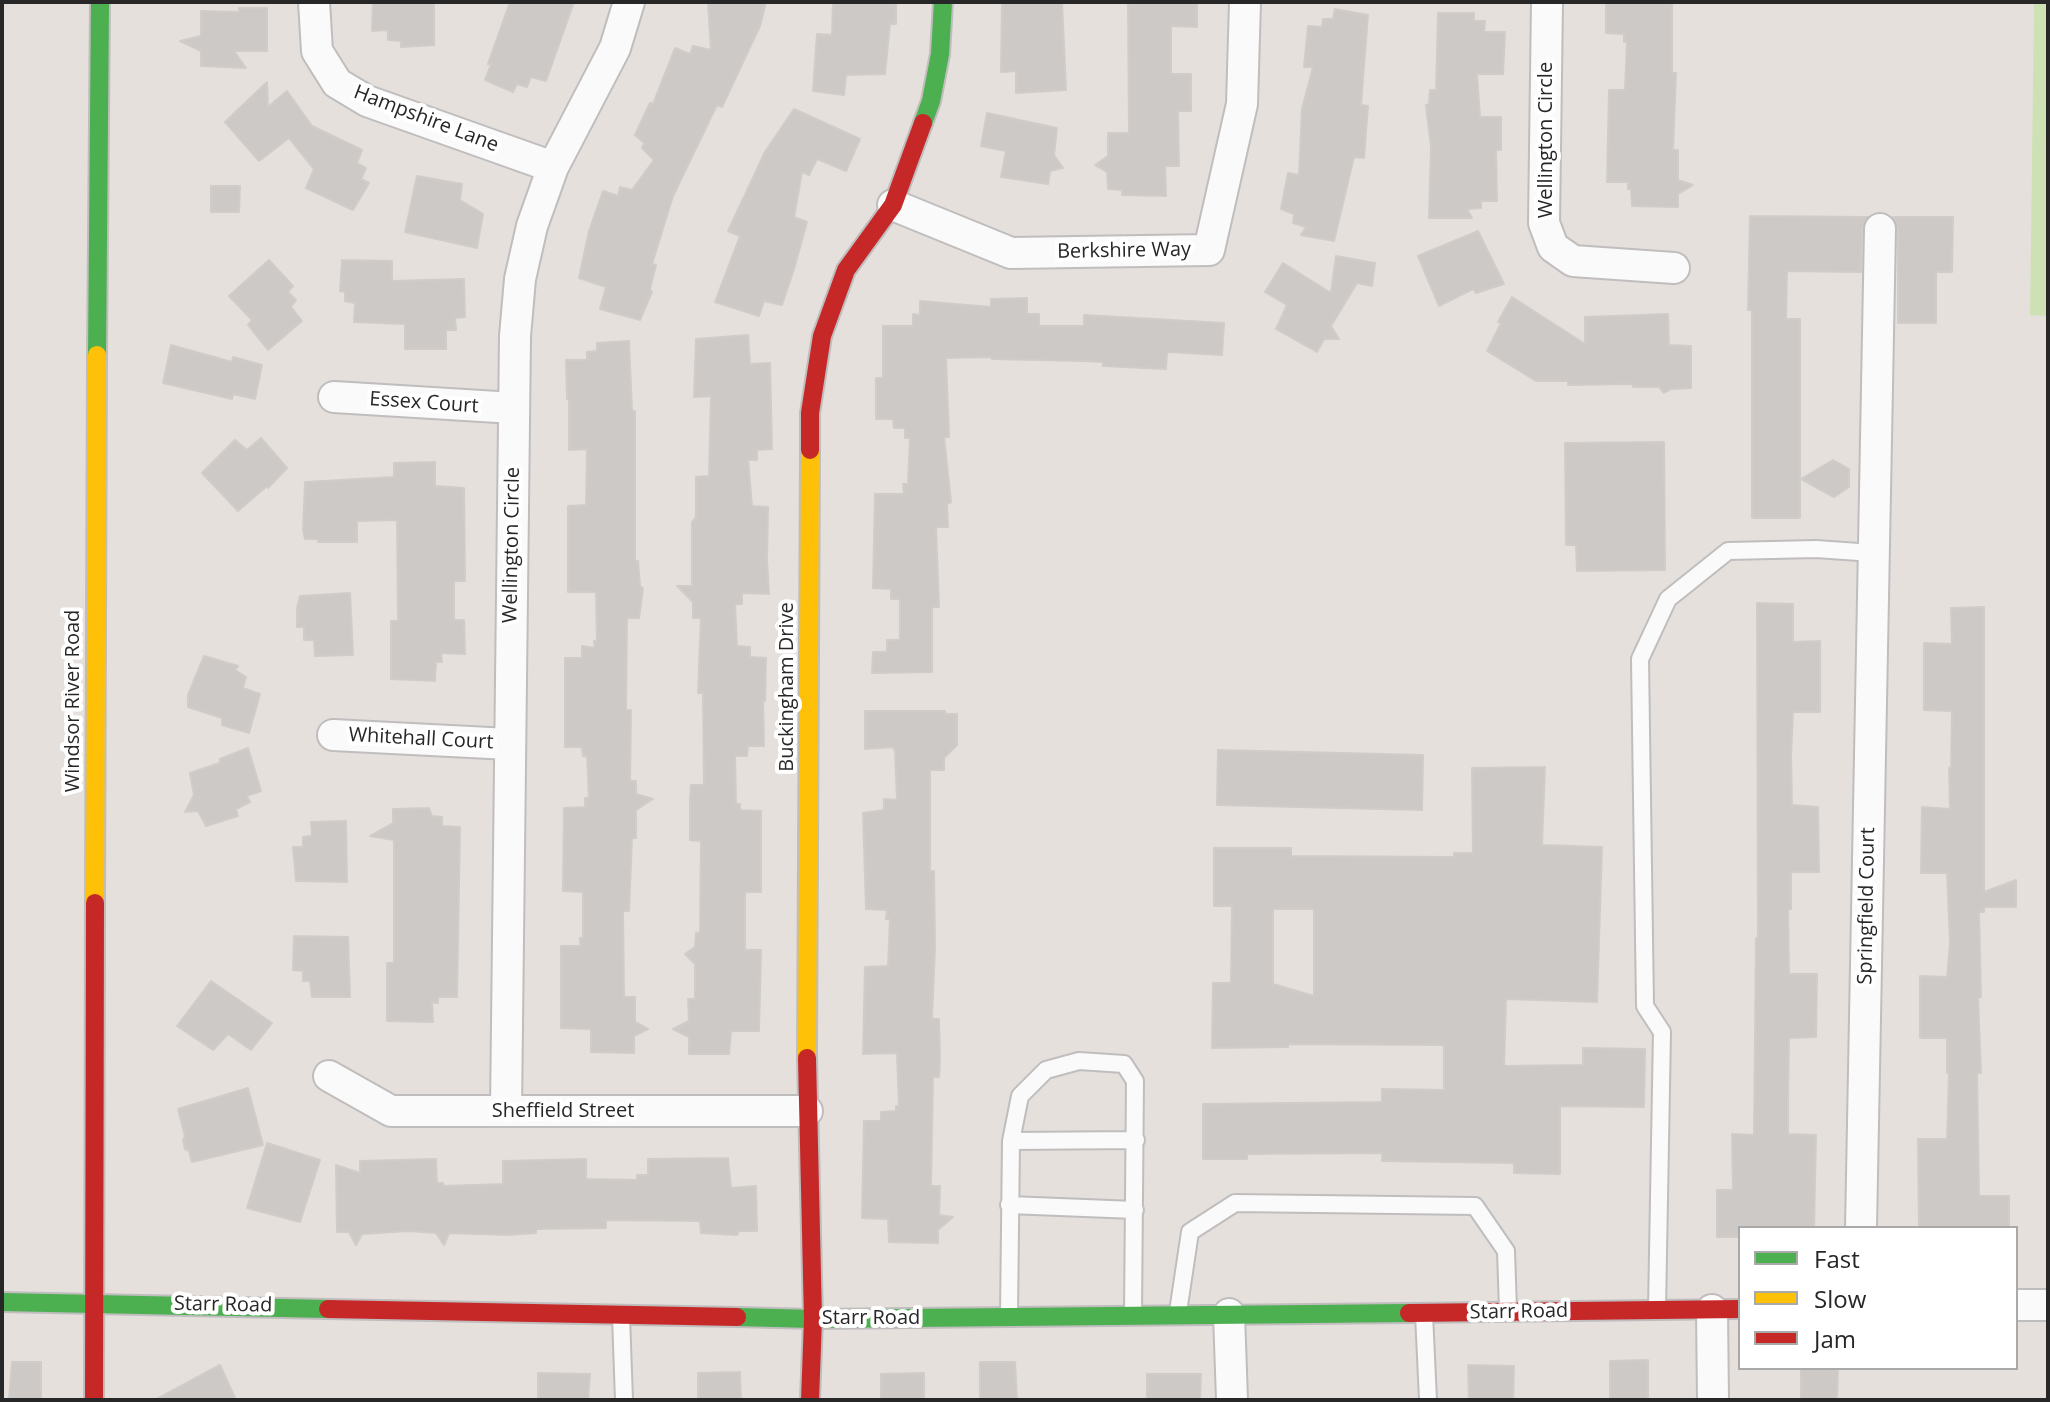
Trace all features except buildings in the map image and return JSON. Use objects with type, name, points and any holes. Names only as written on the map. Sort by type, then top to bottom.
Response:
[{"type":"street","name":"Windsor River Road","points":[[94,1400],[94,610],[100,2]]},
{"type":"street","name":"Hampshire Lane","points":[[314,2],[317,51],[337,83],[367,101],[553,167]]},
{"type":"street","name":"Wellington Circle","points":[[506,1111],[515,336],[520,279],[532,226],[553,167],[615,48],[629,2]]},
{"type":"street","name":"Buckingham Drive","points":[[810,1400],[813,1319],[807,1111],[810,413],[822,336],[846,270],[893,205],[931,101],[940,54],[943,2]]},
{"type":"street","name":"Berkshire Way","points":[[893,205],[1011,253],[1209,250],[1242,104],[1245,2]]},
{"type":"street","name":"Wellington Circle","points":[[1547,2],[1544,223],[1553,247],[1573,261],[1674,268]]},
{"type":"street","name":"Springfield Court","points":[[1861,1226],[1880,229]]},
{"type":"street","name":"Essex Court","points":[[334,397],[514,408]]},
{"type":"street","name":"Whitehall Court","points":[[333,735],[509,744]]},
{"type":"street","name":"Sheffield Street","points":[[329,1076],[391,1111],[807,1111]]},
{"type":"street","name":"Starr Road","points":[[2,1302],[813,1319],[1726,1309]]},
{"type":"street","points":[[2018,1305],[2048,1305]]},
{"type":"street","points":[[1713,1400],[1726,1309]]},
{"type":"street","points":[[1229,1314],[1232,1400]]},
{"type":"lane","points":[[1657,1310],[1662,1032],[1645,1006],[1640,659],[1668,599],[1728,551],[1816,549],[1873,553]]},
{"type":"lane","points":[[1009,1318],[1011,1141],[1020,1096],[1046,1070],[1079,1061],[1124,1064],[1135,1081],[1133,1315]]},
{"type":"lane","points":[[1011,1141],[1136,1140]]},
{"type":"lane","points":[[1177,1315],[1190,1232],[1235,1203],[1475,1206],[1506,1251],[1508,1312]]},
{"type":"lane","points":[[1009,1205],[1135,1210]]},
{"type":"lane","points":[[1424,1313],[1428,1400]]},
{"type":"lane","points":[[620,1314],[624,1400]]},
{"type":"green space","points":[[2034,2],[2048,2],[2048,316],[2030,315]]},
{"type":"traffic: fast","points":[[97,355],[100,2]]},
{"type":"traffic: fast","points":[[923,123],[931,101],[940,54],[943,2]]},
{"type":"traffic: fast","points":[[2,1302],[328,1309]]},
{"type":"traffic: fast","points":[[737,1317],[813,1319],[1409,1313]]},
{"type":"traffic: slow","points":[[95,903],[97,355]]},
{"type":"traffic: slow","points":[[807,1058],[810,450]]},
{"type":"traffic: jam","points":[[810,450],[810,413],[822,336],[846,270],[893,205],[923,123]]},
{"type":"traffic: jam","points":[[94,1400],[95,903]]},
{"type":"traffic: jam","points":[[807,1058],[813,1319],[810,1400]]},
{"type":"traffic: jam","points":[[328,1309],[737,1317]]},
{"type":"traffic: jam","points":[[1409,1313],[1738,1309]]}]
